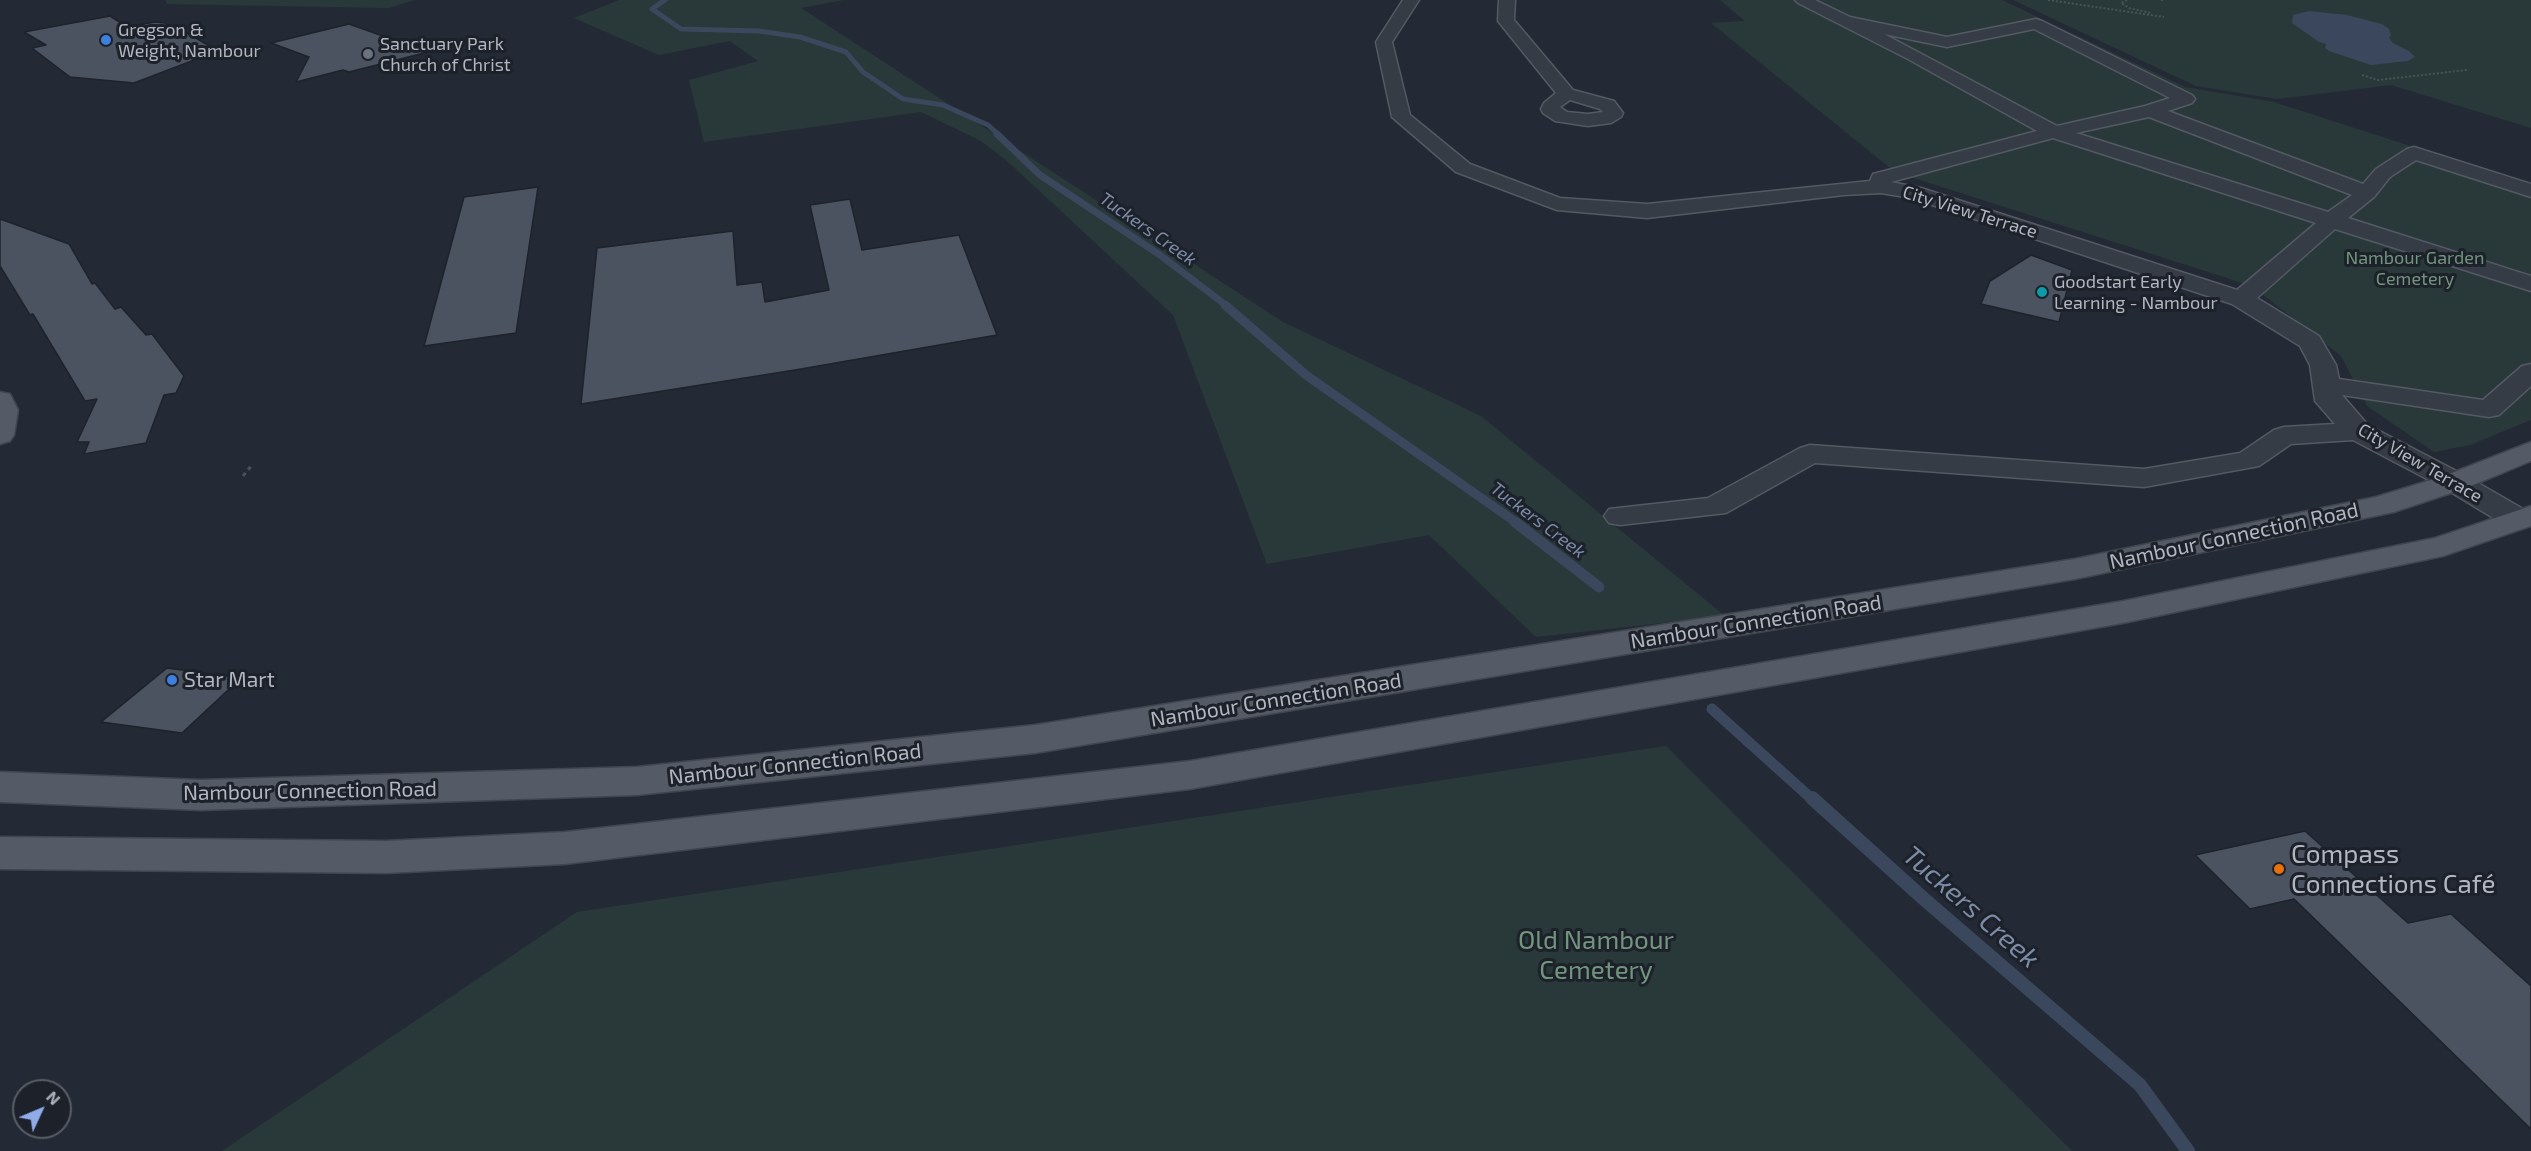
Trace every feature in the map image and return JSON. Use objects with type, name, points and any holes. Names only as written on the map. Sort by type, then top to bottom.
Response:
[{"type":"main road","points":[[0,400],[4,410],[0,435]]},
{"type":"main road","name":"Nambour Connection Road","points":[[0,787],[201,795],[637,780],[1035,739],[2075,569],[2383,505],[2455,482],[2531,451]]},
{"type":"main road","points":[[0,852],[386,857],[565,848],[1190,775],[2123,612],[2443,546],[2525,517]]},
{"type":"street","name":"City View Terrace","points":[[1411,0],[1384,42],[1401,117],[1463,168],[1557,204],[1647,210],[1743,198],[1881,187],[1914,192],[2241,299],[2310,340],[2323,365],[2329,401],[2358,431],[2525,517]]},
{"type":"street","points":[[1507,0],[1506,21],[1567,94]]},
{"type":"street","points":[[1808,1],[1914,55],[2054,132],[2531,284]]},
{"type":"street","points":[[1845,21],[1947,42]]},
{"type":"street","points":[[1881,187],[1880,178],[2054,132],[2150,111],[2186,99],[2036,24],[1947,42],[1914,55]]},
{"type":"street","points":[[2150,111],[2367,193]]},
{"type":"street","points":[[2241,299],[2367,193],[2383,173],[2414,153],[2531,191]]},
{"type":"street","points":[[2326,385],[2490,409],[2531,372]]},
{"type":"street","points":[[1620,516],[1715,506],[1810,454],[2144,478],[2249,460],[2283,436],[2358,431]]},
{"type":"path","points":[[2046,0],[2163,17],[2129,8],[2121,3],[2127,0]]},
{"type":"path","points":[[2362,75],[2378,80],[2396,80],[2467,70]]},
{"type":"path","points":[[243,476],[252,465]]},
{"type":"green space","points":[[165,0],[415,0],[389,8],[167,4]]},
{"type":"green space","points":[[619,0],[843,0],[801,8],[1283,322],[1481,416],[1725,616],[1536,637],[1429,535],[1267,564],[1173,315],[1006,160],[981,141],[921,112],[704,142],[689,80],[758,61],[730,41],[659,55],[574,18]]},
{"type":"green space","name":"Nambour Garden Cemetery","points":[[1720,0],[2002,0],[2185,87],[2274,102],[2531,185],[2531,420],[2470,445],[2434,452],[2367,406],[2341,356],[2252,286],[1895,172],[1711,23],[1745,21]]},
{"type":"green space","points":[[2013,0],[2531,0],[2531,128],[2391,85],[2277,99],[2196,86]]},
{"type":"green space","name":"Old Nambour Cemetery","points":[[1666,746],[2072,1151],[222,1151],[577,912]]},
{"type":"water","points":[[2309,11],[2347,15],[2382,24],[2389,29],[2391,35],[2389,38],[2393,43],[2409,51],[2415,57],[2408,61],[2371,65],[2329,51],[2325,48],[2326,44],[2319,42],[2292,23],[2293,15]]},
{"type":"building","points":[[110,16],[127,27],[155,22],[165,23],[171,28],[177,27],[218,51],[134,83],[70,77],[32,48],[46,45],[24,32]]},
{"type":"building","points":[[349,24],[428,52],[349,72],[343,70],[296,82],[309,57],[271,43]]},
{"type":"building","points":[[538,187],[516,333],[424,346],[464,197]]},
{"type":"building","points":[[850,199],[862,250],[959,235],[997,335],[581,404],[597,248],[733,231],[737,285],[762,282],[765,302],[829,290],[810,205]]},
{"type":"building","points":[[0,219],[69,244],[92,284],[95,283],[115,309],[121,307],[146,335],[152,334],[184,376],[176,393],[164,395],[146,443],[84,454],[89,442],[77,442],[97,399],[85,401],[33,314],[30,315],[0,266]]},
{"type":"building","name":"Goodstart Early Learning - Nambour","points":[[2031,255],[2072,270],[2059,322],[1981,304],[1990,281]]},
{"type":"building","points":[[167,668],[241,678],[182,733],[101,722]]},
{"type":"building","points":[[2305,831],[2408,923],[2451,914],[2531,986],[2531,1129],[2294,899],[2250,909],[2195,855]]},
{"type":"waterway","name":"Tuckers Creek","points":[[665,0],[652,9],[681,29],[759,31],[800,37],[846,52],[863,72],[903,99],[943,105],[988,125],[999,135]]},
{"type":"waterway","name":"Tuckers Creek","points":[[997,134],[1040,175],[1160,255],[1227,306]]},
{"type":"waterway","name":"Tuckers Creek","points":[[1225,305],[1306,375],[1517,523]]},
{"type":"waterway","name":"Tuckers Creek","points":[[1515,522],[1599,587]]},
{"type":"waterway","name":"Tuckers Creek","points":[[1712,709],[1813,800]]},
{"type":"waterway","name":"Tuckers Creek","points":[[1812,798],[1924,899],[2140,1085],[2188,1151]]},
{"type":"place","name":"Gregson & Weight, Nambour","points":[[106,40]]},
{"type":"place","name":"Sanctuary Park Church of Christ","points":[[368,54]]},
{"type":"place","name":"Goodstart Early Learning - Nambour","points":[[2042,292]]},
{"type":"place","name":"Star Mart","points":[[172,680]]},
{"type":"place","name":"Compass Connections Café","points":[[2279,869]]}]
